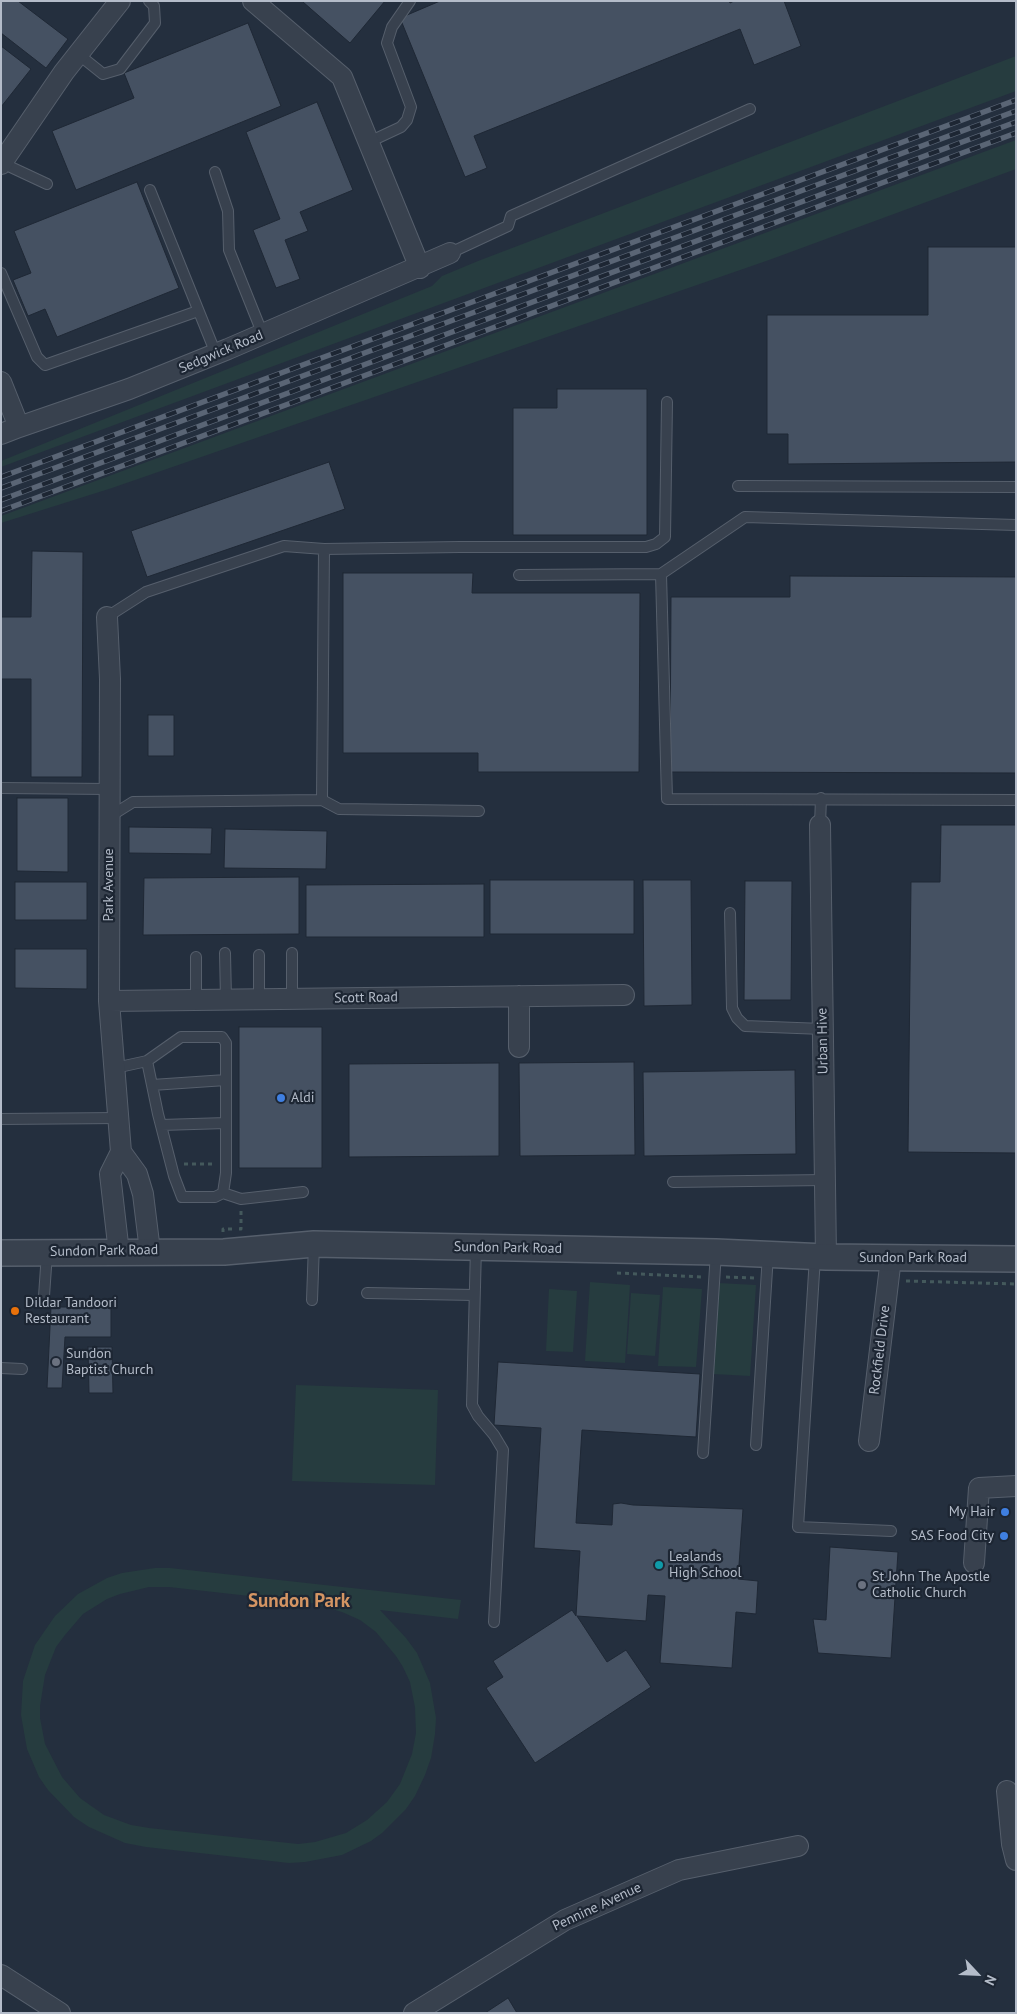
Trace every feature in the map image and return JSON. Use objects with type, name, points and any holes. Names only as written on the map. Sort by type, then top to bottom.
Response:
[{"type":"street","points":[[1,164],[19,135],[78,54],[120,1]]},
{"type":"street","points":[[253,1],[342,77],[420,268]]},
{"type":"street","name":"Sedgwick Road","points":[[1,382],[10,430],[129,389],[420,268],[450,253]]},
{"type":"street","name":"Park Avenue","points":[[107,617],[110,678],[108,789],[109,1001],[121,1152],[110,1174],[119,1252]]},
{"type":"street","name":"Urban Hive","points":[[820,825],[825,1180],[820,1257]]},
{"type":"street","name":"Scott Road","points":[[109,1001],[624,995]]},
{"type":"street","points":[[519,996],[519,1047]]},
{"type":"street","points":[[121,1152],[137,1174],[143,1194],[150,1251]]},
{"type":"street","name":"Sundon Park Road","points":[[1,1252],[224,1252],[314,1244],[476,1247],[768,1253],[820,1257],[890,1269],[1016,1258]]},
{"type":"street","name":"Rockfield Drive","points":[[869,1441],[890,1269]]},
{"type":"street","points":[[974,1562],[979,1488],[1016,1486]]},
{"type":"street","points":[[1007,1792],[1012,1844],[1016,1860]]},
{"type":"street","name":"Pennine Avenue","points":[[414,2013],[441,2007],[565,1920],[679,1870],[798,1846]]},
{"type":"street","points":[[1,1974],[60,2013]]},
{"type":"lane","points":[[78,54],[103,74],[120,69],[155,23],[154,6],[149,1]]},
{"type":"lane","points":[[369,142],[401,127],[407,120],[411,108],[387,43],[392,28],[410,1]]},
{"type":"lane","points":[[450,253],[508,226],[511,216],[750,109]]},
{"type":"lane","points":[[1,164],[47,184]]},
{"type":"lane","points":[[215,172],[228,211],[229,250],[263,334]]},
{"type":"lane","points":[[150,190],[216,354]]},
{"type":"lane","points":[[1,273],[37,357],[45,364],[198,311]]},
{"type":"lane","points":[[107,617],[146,592],[284,546],[324,549],[646,547],[656,544],[666,537],[667,402]]},
{"type":"lane","points":[[738,486],[1016,487]]},
{"type":"lane","points":[[519,575],[661,574],[745,516],[1016,526]]},
{"type":"lane","points":[[322,800],[324,549]]},
{"type":"lane","points":[[661,574],[667,799],[1016,800]]},
{"type":"lane","points":[[1,788],[108,789]]},
{"type":"lane","points":[[820,825],[821,798]]},
{"type":"lane","points":[[108,818],[133,802],[322,800],[339,809],[480,811]]},
{"type":"lane","points":[[730,912],[732,1008],[738,1018],[745,1026],[823,1029]]},
{"type":"lane","points":[[225,953],[226,999]]},
{"type":"lane","points":[[292,953],[292,999]]},
{"type":"lane","points":[[259,955],[259,999]]},
{"type":"lane","points":[[196,957],[196,1000]]},
{"type":"lane","points":[[115,1068],[147,1061],[181,1037],[222,1037],[226,1043],[226,1173],[223,1193]]},
{"type":"lane","points":[[147,1061],[174,1176],[182,1197],[215,1197],[223,1193],[240,1199],[303,1192]]},
{"type":"lane","points":[[152,1086],[226,1080]]},
{"type":"lane","points":[[1,1119],[119,1118]]},
{"type":"lane","points":[[161,1125],[226,1123]]},
{"type":"lane","points":[[673,1182],[825,1180]]},
{"type":"lane","points":[[312,1300],[314,1244]]},
{"type":"lane","points":[[476,1247],[472,1405],[478,1416],[494,1435],[502,1450],[494,1622]]},
{"type":"lane","points":[[44,1296],[47,1252]]},
{"type":"lane","points":[[703,1453],[716,1252]]},
{"type":"lane","points":[[756,1445],[768,1253]]},
{"type":"lane","points":[[820,1257],[798,1527],[891,1531]]},
{"type":"lane","points":[[366,1293],[474,1295]]},
{"type":"lane","points":[[1,1368],[22,1369]]},
{"type":"path","points":[[890,1269],[1016,1284]]},
{"type":"path","points":[[614,1273],[714,1278],[767,1278]]},
{"type":"green space","points":[[1016,56],[1016,91],[1,467],[1,461],[432,286],[442,276],[478,261]]},
{"type":"green space","points":[[1016,140],[1016,169],[769,260],[112,488],[1,523],[1,516]]},
{"type":"green space","points":[[590,1282],[630,1285],[625,1363],[585,1361]]},
{"type":"green space","points":[[718,1283],[756,1285],[750,1376],[713,1374]]},
{"type":"green space","points":[[663,1287],[702,1289],[696,1367],[658,1366]]},
{"type":"green space","points":[[549,1289],[577,1291],[573,1352],[546,1351]]},
{"type":"green space","points":[[631,1293],[660,1295],[655,1356],[627,1354]]},
{"type":"green space","points":[[296,1385],[438,1390],[435,1485],[292,1481]]},
{"type":"green space","points":[[155,1568],[170,1568],[461,1600],[458,1619],[380,1610],[417,1653],[430,1683],[436,1718],[431,1758],[415,1796],[406,1809],[382,1833],[371,1841],[342,1855],[289,1863],[125,1843],[89,1827],[74,1817],[48,1790],[39,1777],[27,1749],[21,1715],[23,1681],[35,1645],[55,1616],[78,1594],[107,1578],[122,1573]],"holes":[[[149,1587],[169,1587],[312,1603],[342,1612],[360,1620],[376,1632],[403,1667],[410,1682],[415,1707],[416,1733],[412,1754],[400,1784],[387,1802],[367,1820],[346,1833],[315,1842],[298,1844],[131,1825],[104,1815],[80,1798],[62,1777],[45,1744],[40,1718],[45,1675],[56,1647],[83,1614],[107,1599]]]},
{"type":"building","points":[[1,1],[18,1],[68,39],[46,68],[1,33]]},
{"type":"building","points":[[304,1],[385,1],[350,43]]},
{"type":"building","points":[[440,1],[729,1],[730,3],[734,1],[784,1],[801,46],[754,65],[740,29],[474,136],[487,168],[465,177],[400,18]]},
{"type":"building","points":[[248,23],[281,106],[76,190],[52,131],[134,98],[124,73]]},
{"type":"building","points":[[1,46],[31,69],[1,107]]},
{"type":"building","points":[[317,102],[353,190],[300,212],[308,231],[285,240],[300,279],[276,288],[253,230],[280,219],[246,132]]},
{"type":"building","points":[[137,182],[179,288],[57,337],[45,309],[28,316],[13,280],[31,273],[14,231]]},
{"type":"building","points":[[928,247],[1016,247],[1016,462],[788,464],[788,434],[767,434],[767,315],[928,315]]},
{"type":"building","points":[[557,389],[647,389],[647,535],[513,535],[513,408],[557,408]]},
{"type":"building","points":[[329,462],[345,509],[147,577],[131,531]]},
{"type":"building","points":[[32,551],[83,552],[82,777],[31,777],[31,679],[1,679],[1,617],[31,617]]},
{"type":"building","points":[[343,573],[473,573],[472,593],[640,593],[639,772],[478,772],[478,753],[343,753]]},
{"type":"building","points":[[790,576],[1016,577],[1016,773],[670,772],[671,597],[790,597]]},
{"type":"building","points":[[148,715],[174,715],[174,756],[148,756]]},
{"type":"building","points":[[17,798],[68,798],[68,872],[17,871]]},
{"type":"building","points":[[941,825],[1016,825],[1016,1153],[908,1152],[911,882],[940,882]]},
{"type":"building","points":[[129,827],[212,828],[211,854],[129,853]]},
{"type":"building","points":[[225,829],[327,831],[326,869],[224,868]]},
{"type":"building","points":[[299,877],[299,934],[143,935],[144,878]]},
{"type":"building","points":[[490,880],[634,880],[634,934],[490,934]]},
{"type":"building","points":[[643,880],[691,880],[692,1005],[644,1006]]},
{"type":"building","points":[[745,881],[792,881],[791,1000],[744,1000]]},
{"type":"building","points":[[15,882],[87,882],[87,920],[15,920]]},
{"type":"building","points":[[484,884],[484,937],[306,937],[306,885]]},
{"type":"building","points":[[15,949],[87,949],[87,989],[15,988]]},
{"type":"building","name":"Aldi","points":[[239,1027],[322,1027],[322,1168],[239,1168]]},
{"type":"building","points":[[634,1062],[635,1155],[520,1156],[519,1063]]},
{"type":"building","points":[[499,1063],[499,1156],[349,1157],[349,1064]]},
{"type":"building","points":[[795,1070],[796,1154],[644,1156],[643,1072]]},
{"type":"building","name":"Sundon Baptist Church","points":[[51,1307],[111,1307],[111,1337],[65,1337],[62,1388],[47,1388]]},
{"type":"building","points":[[88,1347],[112,1347],[113,1393],[89,1393]]},
{"type":"building","name":"Lealands High School","points":[[498,1362],[700,1374],[696,1437],[582,1430],[576,1523],[612,1525],[613,1504],[621,1503],[743,1509],[738,1579],[758,1581],[756,1614],[736,1612],[732,1668],[660,1663],[665,1596],[648,1595],[646,1621],[577,1616],[607,1662],[626,1650],[651,1687],[535,1763],[486,1688],[503,1677],[493,1661],[572,1610],[576,1616],[580,1551],[534,1548],[541,1428],[494,1425]]},
{"type":"building","name":"St John The Apostle Catholic Church","points":[[830,1547],[898,1552],[891,1658],[818,1653],[813,1619],[826,1620]]},
{"type":"building","points":[[508,1998],[517,2013],[485,2013]]},
{"type":"railway","points":[[1,477],[1016,100]]},
{"type":"railway","points":[[1,488],[1016,111]]},
{"type":"railway","points":[[1,500],[1016,122]]},
{"type":"railway","points":[[1,511],[1016,133]]},
{"type":"place","name":"Aldi","points":[[281,1098]]},
{"type":"place","name":"Dildar Tandoori Restaurant","points":[[15,1311]]},
{"type":"place","name":"Sundon Baptist Church","points":[[56,1362]]},
{"type":"place","name":"My Hair","points":[[1005,1512]]},
{"type":"place","name":"SAS Food City","points":[[1004,1536]]},
{"type":"place","name":"Lealands High School","points":[[659,1565]]},
{"type":"place","name":"St John The Apostle Catholic Church","points":[[862,1585]]},
{"type":"district","name":"Sundon Park","points":[[299,1602]]}]
